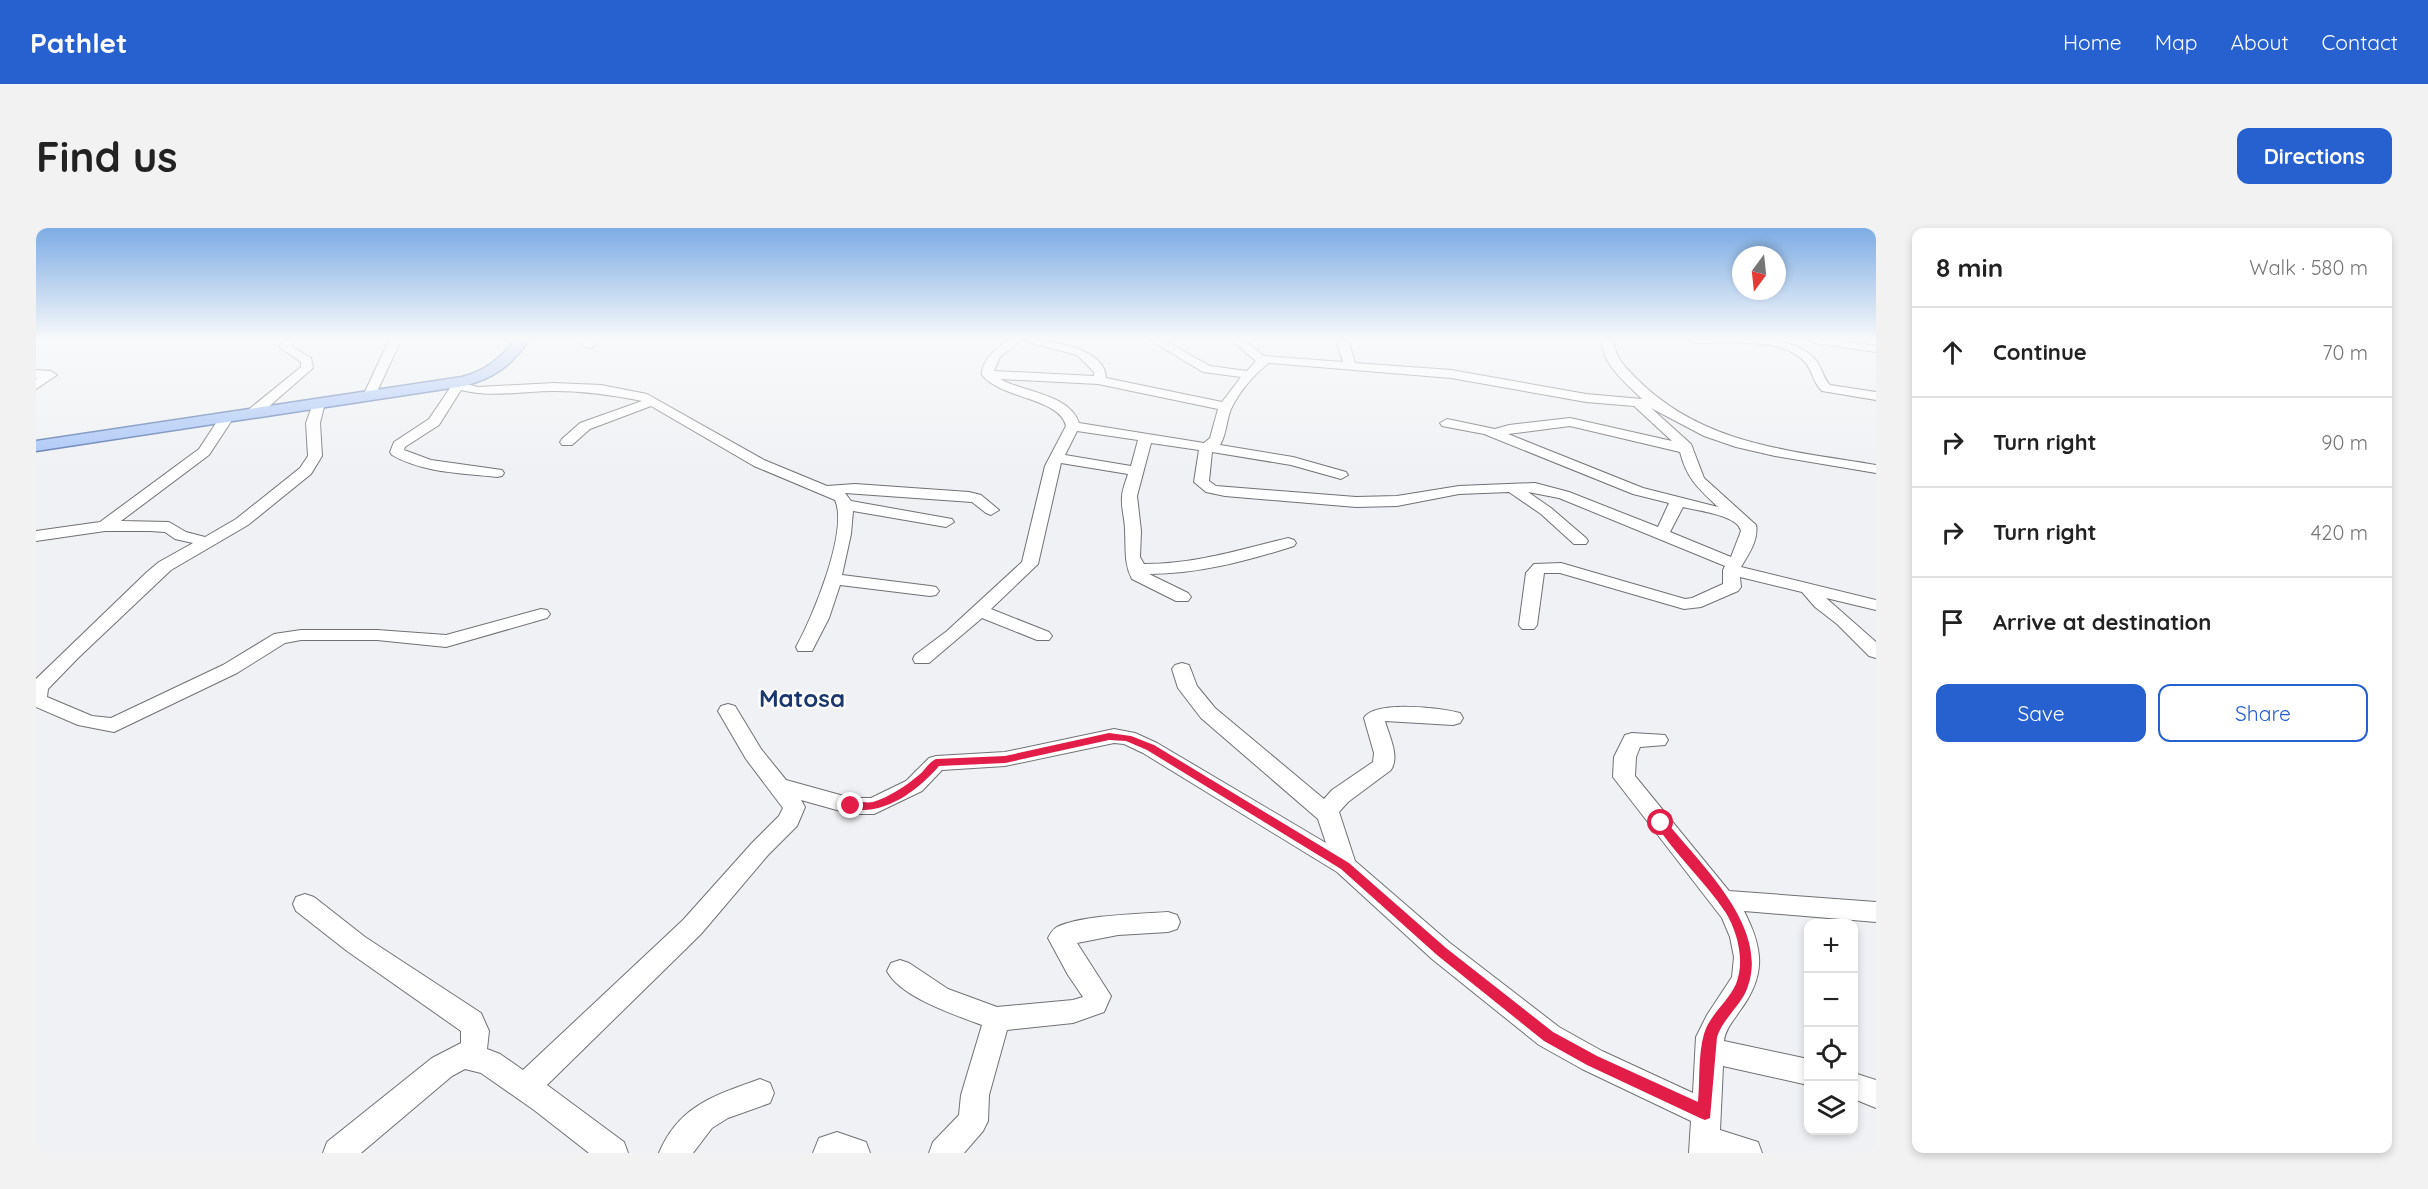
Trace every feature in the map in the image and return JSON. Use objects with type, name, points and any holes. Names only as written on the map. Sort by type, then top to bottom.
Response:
[{"type":"main road","points":[[36,446],[462,383]]},
{"type":"street","points":[[253,413],[289,383]]},
{"type":"street","points":[[369,396],[375,383]]},
{"type":"street","points":[[1001,383],[1068,414],[1073,426]]},
{"type":"street","points":[[1115,383],[1226,407]]},
{"type":"street","points":[[1245,383],[1226,407],[1216,441],[1207,447],[1201,482],[1211,489],[1225,492],[1366,502],[1405,500],[1460,490],[1534,488],[1553,492],[1732,567],[1876,605]]},
{"type":"street","points":[[1506,383],[1586,398],[1646,404],[1698,430],[1729,441],[1876,469]]},
{"type":"street","points":[[1528,625],[1534,573],[1540,568],[1551,566],[1567,569],[1684,604],[1695,603],[1732,587],[1732,567],[1740,558],[1749,529],[1740,516],[1696,478],[1688,449],[1646,404],[1633,383]]},
{"type":"street","points":[[1821,383],[1826,388],[1876,396]]},
{"type":"street","points":[[497,473],[434,464],[397,452],[399,445],[434,422],[454,386],[486,392],[554,387],[601,389],[640,396],[653,401],[759,463],[829,490],[844,499],[846,505],[843,540],[822,615],[805,647]]},
{"type":"street","points":[[567,442],[585,426],[653,401]]},
{"type":"street","points":[[319,404],[313,423],[315,456],[312,463],[265,505],[165,566],[153,576],[39,687],[37,698],[89,722],[103,726],[114,725],[230,669],[280,638],[301,635],[376,635],[446,641],[541,614]]},
{"type":"street","points":[[105,526],[204,452],[227,417]]},
{"type":"street","points":[[1494,434],[1509,429],[1570,422],[1688,449]]},
{"type":"street","points":[[1448,423],[1473,427],[1494,434],[1614,483],[1677,502],[1740,516]]},
{"type":"street","points":[[1073,426],[1293,461],[1341,475]]},
{"type":"street","points":[[922,659],[953,635],[1030,564],[1055,458],[1073,426]]},
{"type":"street","points":[[1146,437],[1129,496],[1133,531],[1132,557],[1141,573],[1138,575],[1182,597]]},
{"type":"street","points":[[1055,458],[1136,471]]},
{"type":"street","points":[[829,490],[855,488],[969,497],[976,498],[991,510]]},
{"type":"street","points":[[1512,488],[1546,511],[1580,541]]},
{"type":"street","points":[[1660,535],[1668,525],[1677,502]]},
{"type":"street","points":[[846,505],[946,522]]},
{"type":"street","points":[[36,536],[105,526],[168,527],[181,536],[207,542]]},
{"type":"street","points":[[1137,569],[1172,569],[1245,556],[1288,543]]},
{"type":"street","points":[[832,579],[930,591]]},
{"type":"street","points":[[1807,586],[1821,603],[1876,652]]},
{"type":"street","points":[[978,610],[1044,636]]},
{"type":"street","points":[[1182,669],[1188,688],[1208,713],[1327,814]]},
{"type":"street","points":[[525,1087],[692,927],[789,820],[794,807],[753,754],[728,711]]},
{"type":"street","points":[[1345,866],[1327,808],[1384,765],[1384,753],[1374,718],[1393,713],[1453,718]]},
{"type":"street","points":[[778,786],[851,806],[870,807],[914,786],[936,763],[1005,759],[1088,740],[1118,736],[1150,748],[1345,866],[1441,951],[1543,1032],[1592,1060],[1704,1135],[1747,1153]]},
{"type":"street","points":[[1658,740],[1632,741],[1626,757],[1624,777],[1735,918],[1743,936],[1747,965],[1742,986],[1714,1023],[1708,1050],[1704,1135]]},
{"type":"street","points":[[1722,900],[1876,912]]},
{"type":"street","points":[[305,904],[356,944],[471,1022],[477,1029],[477,1039],[470,1056]]},
{"type":"street","points":[[900,971],[939,997],[998,1019],[1050,1014],[1089,1007],[1095,1004],[1098,996],[1077,967],[1061,938],[1065,934],[1118,925],[1168,922]]},
{"type":"street","points":[[944,1153],[973,1121],[975,1095],[998,1019]]},
{"type":"street","points":[[1708,1050],[1804,1071]]},
{"type":"street","points":[[338,1153],[442,1066],[457,1057],[470,1056],[490,1064],[525,1087],[613,1153]]},
{"type":"street","points":[[1858,1087],[1876,1094]]},
{"type":"street","points":[[674,1153],[702,1118],[719,1108],[760,1093]]},
{"type":"street","points":[[828,1153],[830,1149],[837,1147],[855,1153]]},
{"type":"district","name":"Matosa","points":[[802,699]]},
{"type":"route","points":[[851,806],[874,806],[898,795],[914,786],[936,763],[1005,759],[1109,736],[1128,738],[1150,748],[1345,866],[1441,951],[1549,1036],[1592,1060],[1705,1113],[1710,1037],[1714,1023],[1742,986],[1747,965],[1743,936],[1731,911],[1661,823]]}]
